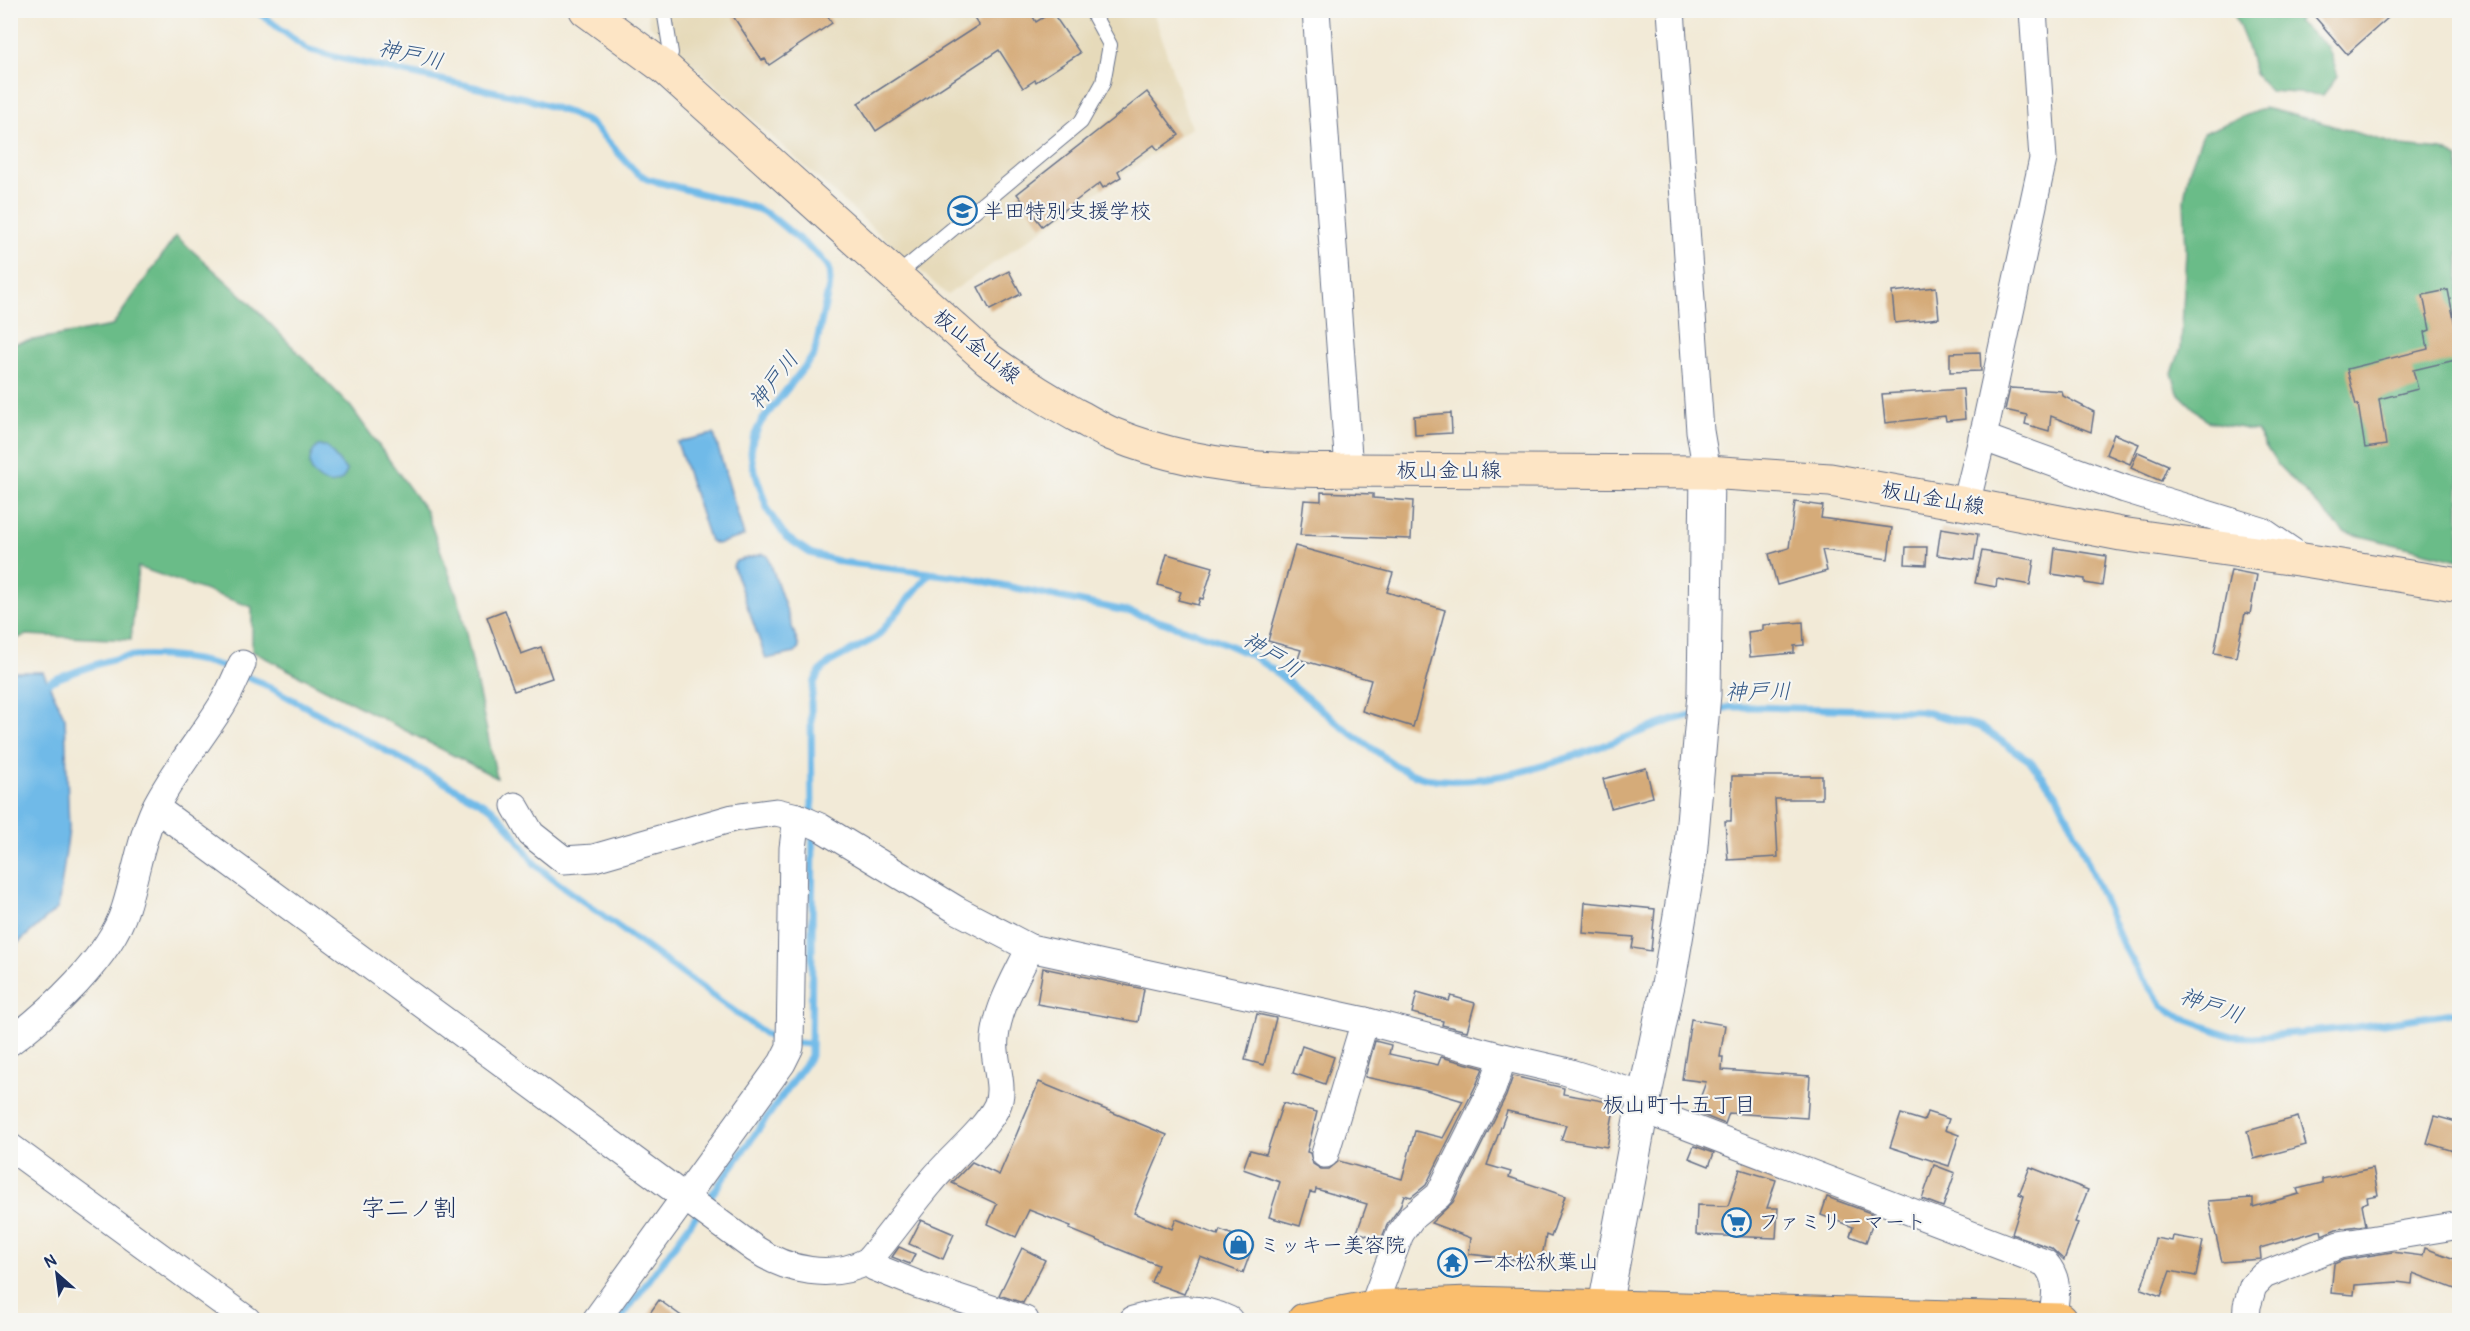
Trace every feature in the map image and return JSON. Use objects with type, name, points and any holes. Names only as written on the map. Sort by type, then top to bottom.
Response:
[{"type":"main road","name":"板山金山線","points":[[586,10],[665,68],[1000,368],[1030,389],[1111,434],[1162,451],[1238,467],[1299,472],[1349,470],[1707,472],[1830,480],[2121,534],[2460,585]]},
{"type":"main road","points":[[1304,1320],[1363,1312],[1469,1303],[2061,1320]]},
{"type":"street","points":[[1316,10],[1349,470]]},
{"type":"street","points":[[1605,1306],[1643,1103],[1669,980],[1690,857],[1704,694],[1707,472],[1700,431],[1671,10]]},
{"type":"street","points":[[1966,504],[2043,159],[2033,10]]},
{"type":"street","points":[[1982,437],[2125,489],[2262,531],[2304,560]]},
{"type":"street","points":[[10,1042],[36,1023],[95,962],[119,926],[141,842],[156,808],[223,703],[242,664]]},
{"type":"street","points":[[515,806],[531,834],[564,860],[594,858],[733,818],[776,812],[808,822],[957,910],[1030,948],[1365,1021],[1503,1058],[1564,1071],[2045,1263],[2051,1270],[2057,1285],[2052,1320]]},
{"type":"street","points":[[156,808],[695,1205],[767,1257],[785,1266],[839,1271],[868,1261],[932,1179],[989,1117],[998,1104],[1000,1090],[994,1058],[995,1037],[1008,992],[1030,948]]},
{"type":"street","points":[[596,1320],[695,1205],[790,1047],[793,848],[808,822]]},
{"type":"street","points":[[1325,1154],[1365,1021]]},
{"type":"street","points":[[1363,1312],[1400,1234],[1412,1217],[1438,1195],[1492,1089],[1503,1058]]},
{"type":"street","points":[[10,1147],[247,1320]]},
{"type":"street","points":[[2246,1320],[2247,1306],[2253,1286],[2264,1275],[2339,1245],[2460,1225]]},
{"type":"street","points":[[868,1261],[874,1267],[919,1285],[1026,1320]]},
{"type":"street","points":[[1132,1320],[1187,1308],[1210,1312],[1229,1320]]},
{"type":"lane","points":[[664,10],[671,53],[665,68]]},
{"type":"lane","points":[[896,276],[1081,122],[1103,83],[1110,45],[1091,10]]},
{"type":"shaded area","name":"半田特別支援学校","points":[[647,11],[1153,11],[1191,128],[947,295],[649,25]]},
{"type":"green space","points":[[2233,11],[2307,11],[2297,21],[2328,47],[2338,76],[2323,95],[2270,91],[2255,74]]},
{"type":"green space","points":[[2264,108],[2401,146],[2443,150],[2459,158],[2459,560],[2344,532],[2277,464],[2256,431],[2207,421],[2178,393],[2172,373],[2181,348],[2186,251],[2184,199],[2189,171],[2203,133]]},
{"type":"green space","points":[[176,236],[246,299],[351,407],[426,511],[459,601],[497,778],[252,651],[252,607],[138,567],[131,640],[26,635],[11,641],[11,344],[112,326]]},
{"type":"water","points":[[714,434],[744,536],[717,544],[710,541],[677,442]]},
{"type":"water","points":[[318,446],[326,446],[347,471],[342,480],[326,483],[313,472],[310,464],[311,455]]},
{"type":"water","points":[[763,554],[768,556],[799,647],[795,653],[766,659],[733,566],[736,561]]},
{"type":"water","points":[[11,672],[43,672],[65,718],[69,829],[58,908],[11,949]]},
{"type":"building","points":[[729,10],[824,10],[832,23],[769,65],[765,59],[762,60]]},
{"type":"building","points":[[969,10],[1029,10],[1036,22],[1052,12],[1080,53],[1023,88],[999,50],[876,131],[858,103],[979,25]]},
{"type":"building","points":[[2309,10],[2397,10],[2347,54]]},
{"type":"building","points":[[1147,92],[1179,135],[1158,150],[1154,145],[1118,171],[1121,177],[1103,188],[1100,183],[1042,226],[1017,194]]},
{"type":"building","points":[[1009,271],[1021,294],[990,310],[978,287]]},
{"type":"building","points":[[1936,287],[1939,318],[1895,323],[1892,292]]},
{"type":"building","points":[[2448,290],[2455,325],[2460,323],[2460,359],[2413,370],[2418,389],[2379,399],[2386,445],[2365,448],[2358,404],[2356,405],[2347,369],[2428,349],[2425,332],[2430,330],[2423,295]]},
{"type":"building","points":[[1980,352],[1981,371],[1950,372],[1950,353]]},
{"type":"building","points":[[2010,388],[2062,391],[2063,396],[2094,412],[2091,432],[2051,416],[2049,431],[2025,424],[2027,415],[2005,410]]},
{"type":"building","points":[[1963,389],[1965,419],[1946,421],[1945,416],[1885,423],[1882,394]]},
{"type":"building","points":[[1451,413],[1452,433],[1415,435],[1414,416]]},
{"type":"building","points":[[2114,434],[2139,444],[2130,464],[2106,454]]},
{"type":"building","points":[[2138,452],[2168,465],[2161,481],[2131,468]]},
{"type":"building","points":[[1321,492],[1373,494],[1373,498],[1413,501],[1411,539],[1300,535],[1304,500],[1321,501]]},
{"type":"building","points":[[1795,502],[1823,506],[1821,518],[1892,528],[1888,559],[1822,550],[1827,571],[1777,585],[1769,554],[1789,548]]},
{"type":"building","points":[[1941,528],[1978,534],[1974,560],[1937,555]]},
{"type":"building","points":[[1295,546],[1393,573],[1387,592],[1445,610],[1413,727],[1362,711],[1371,680],[1298,659],[1301,650],[1268,641]]},
{"type":"building","points":[[1906,547],[1927,547],[1926,565],[1905,564]]},
{"type":"building","points":[[2055,548],[2106,556],[2102,586],[2085,583],[2085,579],[2052,574]]},
{"type":"building","points":[[1982,551],[2034,560],[2030,585],[1997,579],[1996,587],[1975,583]]},
{"type":"building","points":[[1167,554],[1213,567],[1203,599],[1200,598],[1198,605],[1178,600],[1181,592],[1158,585]]},
{"type":"building","points":[[2231,570],[2257,575],[2250,614],[2245,613],[2236,657],[2214,653]]},
{"type":"building","points":[[505,610],[521,654],[541,647],[552,678],[514,691],[487,617]]},
{"type":"building","points":[[1803,622],[1804,645],[1794,646],[1794,653],[1750,657],[1748,632],[1763,630],[1763,625]]},
{"type":"building","points":[[1646,768],[1653,797],[1611,808],[1603,779]]},
{"type":"building","points":[[1732,776],[1822,776],[1822,799],[1775,799],[1778,857],[1728,860],[1725,821],[1731,821]]},
{"type":"building","points":[[1585,902],[1655,909],[1651,951],[1632,948],[1634,937],[1583,933]]},
{"type":"building","points":[[1043,968],[1144,989],[1138,1022],[1037,1004]]},
{"type":"building","points":[[1417,992],[1449,1001],[1451,996],[1475,1003],[1467,1031],[1442,1025],[1443,1021],[1412,1013]]},
{"type":"building","points":[[1257,1014],[1276,1018],[1264,1065],[1245,1060]]},
{"type":"building","points":[[1691,1019],[1725,1025],[1720,1057],[1723,1057],[1722,1070],[1810,1076],[1807,1118],[1729,1113],[1725,1124],[1695,1112],[1706,1082],[1682,1079]]},
{"type":"building","points":[[1375,1041],[1391,1045],[1389,1054],[1438,1065],[1441,1057],[1483,1068],[1426,1185],[1411,1197],[1404,1195],[1400,1207],[1387,1225],[1381,1240],[1357,1232],[1367,1204],[1316,1189],[1315,1193],[1310,1192],[1300,1226],[1269,1217],[1280,1182],[1243,1169],[1250,1150],[1266,1154],[1283,1103],[1317,1112],[1307,1152],[1310,1153],[1313,1164],[1321,1169],[1329,1169],[1339,1161],[1402,1179],[1415,1131],[1443,1138],[1463,1101],[1423,1089],[1365,1077]]},
{"type":"building","points":[[1302,1046],[1334,1057],[1325,1084],[1293,1073]]},
{"type":"building","points":[[1513,1076],[1564,1088],[1563,1094],[1615,1103],[1607,1147],[1561,1140],[1566,1125],[1507,1111],[1487,1165],[1511,1172],[1509,1177],[1565,1196],[1551,1237],[1546,1235],[1540,1268],[1518,1265],[1519,1260],[1469,1254],[1471,1238],[1431,1223],[1453,1202],[1506,1096]]},
{"type":"building","points":[[1039,1082],[1167,1135],[1134,1213],[1172,1229],[1176,1219],[1218,1235],[1220,1230],[1254,1243],[1243,1273],[1200,1257],[1184,1294],[1151,1282],[1158,1265],[1029,1210],[1016,1237],[988,1224],[997,1204],[952,1183],[972,1162],[999,1175]]},
{"type":"building","points":[[1927,1112],[1949,1119],[1945,1130],[1959,1135],[1949,1166],[1890,1147],[1901,1114],[1924,1121]]},
{"type":"building","points":[[2435,1116],[2460,1123],[2460,1153],[2427,1143]]},
{"type":"building","points":[[2298,1117],[2306,1145],[2254,1159],[2247,1131]]},
{"type":"building","points":[[1694,1146],[1714,1153],[1709,1166],[1689,1158]]},
{"type":"building","points":[[1934,1165],[1955,1173],[1943,1207],[1922,1199]]},
{"type":"building","points":[[2030,1167],[2088,1190],[2075,1222],[2078,1223],[2064,1260],[2051,1248],[2012,1234],[2024,1196],[2019,1194]]},
{"type":"building","points":[[2373,1168],[2378,1195],[2367,1197],[2368,1202],[2362,1204],[2366,1225],[2336,1229],[2322,1235],[2321,1230],[2260,1248],[2261,1259],[2222,1262],[2208,1201],[2253,1198],[2253,1207],[2299,1194],[2297,1189],[2322,1183],[2322,1179]]},
{"type":"building","name":"ファミリーマート","points":[[1740,1169],[1776,1180],[1767,1208],[1778,1208],[1776,1238],[1696,1235],[1697,1205],[1728,1206]]},
{"type":"building","points":[[1827,1197],[1876,1215],[1866,1242],[1850,1236],[1853,1227],[1821,1215]]},
{"type":"building","points":[[921,1220],[954,1234],[943,1259],[909,1244]]},
{"type":"building","points":[[2173,1236],[2203,1241],[2196,1276],[2170,1271],[2161,1296],[2141,1289],[2155,1238],[2172,1241]]},
{"type":"building","points":[[899,1247],[915,1254],[910,1264],[892,1257]]},
{"type":"building","points":[[1022,1248],[1045,1260],[1023,1303],[999,1295]]},
{"type":"building","points":[[2425,1248],[2460,1261],[2460,1291],[2413,1273],[2412,1284],[2397,1282],[2355,1285],[2354,1295],[2331,1293],[2334,1264],[2343,1260],[2392,1252],[2423,1256]]},
{"type":"building","points":[[659,1300],[687,1320],[645,1320]]},
{"type":"waterway","name":"神戸川","points":[[255,10],[307,49],[525,98],[570,113],[592,124],[635,171],[647,179],[758,209],[771,216],[818,255],[829,268],[830,282],[814,355],[761,422],[753,439],[751,453],[768,511],[786,537],[810,553],[841,562],[968,578],[1130,612],[1215,639],[1251,655],[1276,672],[1341,726],[1398,767],[1424,778],[1472,780],[1523,771],[1692,715]]},
{"type":"waterway","points":[[812,815],[811,702],[814,683],[820,671],[832,661],[876,638],[929,574]]},
{"type":"waterway","points":[[42,686],[98,664],[118,658],[137,656],[165,656],[195,660],[234,671]]},
{"type":"waterway","points":[[244,676],[264,684],[491,808],[508,826],[535,864],[554,880],[775,1041],[786,1042]]},
{"type":"waterway","name":"神戸川","points":[[1712,711],[1730,707],[1921,711],[1981,727],[2030,761],[2057,795],[2122,943],[2141,976],[2163,1006],[2182,1018],[2231,1036],[2254,1037],[2349,1028],[2460,1012]]},
{"type":"waterway","points":[[705,1204],[811,1056],[813,829]]},
{"type":"waterway","points":[[797,1043],[811,1044]]},
{"type":"waterway","points":[[620,1320],[698,1213]]},
{"type":"place","name":"半田特別支援学校","points":[[962,211]]},
{"type":"place","name":"ファミリーマート","points":[[1737,1222]]},
{"type":"place","name":"ミッキー美容院","points":[[1238,1245]]},
{"type":"place","name":"一本松秋葉山","points":[[1452,1262]]},
{"type":"district","name":"板山町十五丁目","points":[[1679,1104]]},
{"type":"district","name":"字二ノ割","points":[[409,1208]]}]
